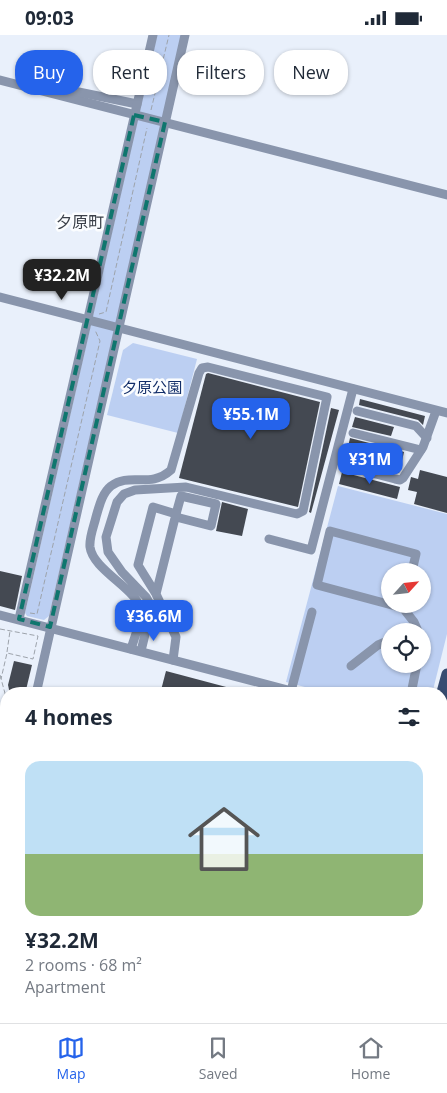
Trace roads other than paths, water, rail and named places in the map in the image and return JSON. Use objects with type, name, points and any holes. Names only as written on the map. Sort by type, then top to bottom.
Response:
[{"type":"main road","points":[[443,687],[447,674]]},
{"type":"street","points":[[24,620],[92,321],[134,115],[153,35]]},
{"type":"street","points":[[37,687],[185,35]]},
{"type":"street","points":[[0,76],[137,104]]},
{"type":"street","points":[[0,80],[447,195]]},
{"type":"street","points":[[0,297],[447,413]]},
{"type":"street","points":[[132,649],[141,611],[138,602],[95,559],[90,547],[91,534],[100,501],[110,487],[125,480],[164,477],[171,470],[202,368],[208,367],[327,397],[303,511],[297,514],[186,487],[135,490],[124,494],[117,502],[106,537],[108,552],[122,572],[146,597],[150,604],[150,614],[141,651]]},
{"type":"street","points":[[269,539],[311,550],[353,389]]},
{"type":"street","points":[[357,411],[416,426],[427,438]]},
{"type":"street","points":[[345,466],[400,480],[421,450],[436,411]]},
{"type":"street","points":[[353,433],[421,450]]},
{"type":"street","points":[[156,594],[176,515],[181,496],[216,504],[211,526],[176,515],[153,507],[138,565],[156,594],[176,637],[173,660]]},
{"type":"street","points":[[381,601],[317,585],[330,531],[416,554],[414,563]]},
{"type":"street","points":[[292,687],[312,612]]},
{"type":"street","points":[[0,615],[276,687]]},
{"type":"street","points":[[351,666],[381,644]]},
{"type":"street","points":[[412,687],[414,673]]},
{"type":"district","name":"夕原町","points":[[80,222]]},
{"type":"park label","name":"夕原公園","points":[[152,387]]}]
